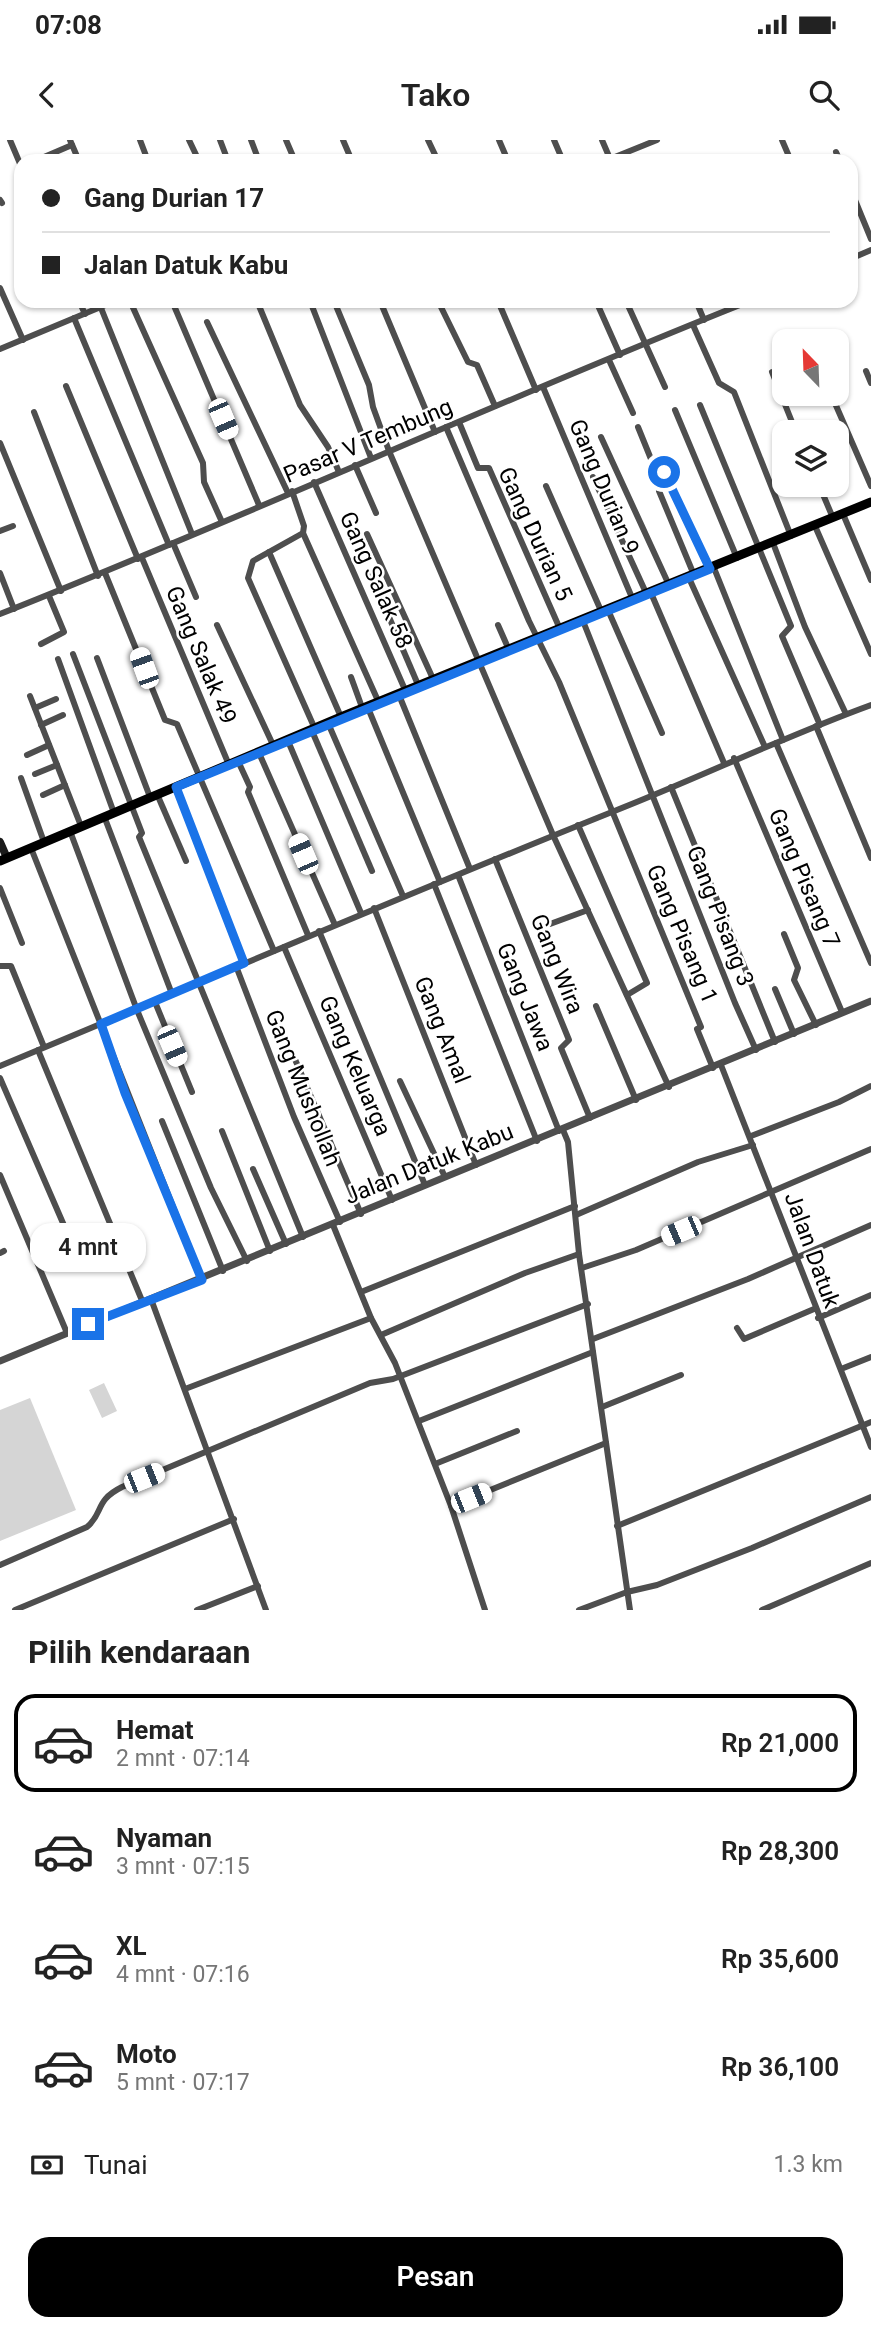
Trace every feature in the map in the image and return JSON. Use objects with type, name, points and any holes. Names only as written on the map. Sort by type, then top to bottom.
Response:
[{"type":"main road","points":[[0,842],[3,860],[341,717],[712,569],[871,502]]},
{"type":"street","points":[[622,154],[657,140]]},
{"type":"street","points":[[51,154],[71,143]]},
{"type":"street","points":[[858,207],[871,239]]},
{"type":"street","points":[[0,288],[23,340]]},
{"type":"street","points":[[82,308],[85,314]]},
{"type":"street","points":[[0,349],[101,308],[192,534]]},
{"type":"street","points":[[133,308],[202,463],[204,482],[222,522]]},
{"type":"street","points":[[175,308],[259,505]]},
{"type":"street","points":[[260,308],[300,405],[328,447],[339,472]]},
{"type":"street","points":[[313,308],[371,458]]},
{"type":"street","points":[[337,308],[369,385],[373,407],[389,451],[553,835],[669,1087]]},
{"type":"street","points":[[383,308],[435,432]]},
{"type":"street","points":[[441,308],[468,362],[477,365],[495,406]]},
{"type":"street","name":"Gang Durian 9","points":[[501,308],[540,388],[633,600]]},
{"type":"street","points":[[599,308],[620,355]]},
{"type":"street","points":[[629,308],[665,387]]},
{"type":"street","points":[[699,308],[704,320]]},
{"type":"street","name":"Pasar V Tembung","points":[[0,614],[102,575],[259,505],[646,345],[728,308]]},
{"type":"street","points":[[74,318],[196,597]]},
{"type":"street","points":[[207,323],[290,492],[304,526],[303,533],[379,703]]},
{"type":"street","points":[[693,325],[719,383],[734,392],[791,536]]},
{"type":"street","points":[[610,360],[633,413]]},
{"type":"street","points":[[866,371],[871,383]]},
{"type":"street","points":[[66,386],[140,559]]},
{"type":"street","points":[[700,405],[791,626],[782,633],[871,858]]},
{"type":"street","points":[[836,406],[871,486]]},
{"type":"street","points":[[675,410],[737,558]]},
{"type":"street","points":[[34,412],[165,720],[177,724],[274,951]]},
{"type":"street","name":"Gang Durian 5","points":[[459,422],[478,468],[489,468],[560,629]]},
{"type":"street","name":"Gang Pisang 1","points":[[446,427],[614,812],[701,1027],[697,1029],[717,1066]]},
{"type":"street","points":[[638,427],[653,464],[664,472],[712,569],[871,964]]},
{"type":"street","points":[[601,437],[669,585]]},
{"type":"street","points":[[0,443],[61,591]]},
{"type":"street","points":[[355,465],[376,513]]},
{"type":"street","points":[[593,477],[649,594],[724,763]]},
{"type":"street","name":"Gang Salak 58","points":[[314,482],[402,694],[470,869]]},
{"type":"street","points":[[546,486],[662,733]]},
{"type":"street","points":[[659,491],[765,747]]},
{"type":"street","points":[[824,497],[833,518]]},
{"type":"street","points":[[843,514],[871,580]]},
{"type":"street","points":[[0,531],[13,526]]},
{"type":"street","points":[[815,526],[871,654]]},
{"type":"street","points":[[303,533],[253,561],[248,578],[372,871]]},
{"type":"street","points":[[367,534],[434,681]]},
{"type":"street","points":[[773,543],[805,627],[846,714]]},
{"type":"street","points":[[268,552],[341,717]]},
{"type":"street","name":"Gang Salak 49","points":[[140,559],[233,763],[250,787],[248,792],[263,832],[308,935]]},
{"type":"street","points":[[0,573],[14,609]]},
{"type":"street","points":[[372,575],[419,687]]},
{"type":"street","points":[[41,643],[64,632],[49,596]]},
{"type":"street","name":"Gang Pisang 3","points":[[583,621],[734,1003],[757,1050]]},
{"type":"street","points":[[217,625],[274,747]]},
{"type":"street","points":[[498,625],[509,650]]},
{"type":"street","points":[[73,654],[197,982],[303,1237]]},
{"type":"street","points":[[97,658],[154,796],[186,861]]},
{"type":"street","points":[[58,659],[172,995]]},
{"type":"street","points":[[351,677],[437,883],[537,1141]]},
{"type":"street","points":[[30,696],[81,826]]},
{"type":"street","points":[[35,708],[55,699]]},
{"type":"street","points":[[0,1066],[361,913],[614,812],[734,758],[871,705]]},
{"type":"street","points":[[41,725],[63,715]]},
{"type":"street","points":[[328,723],[403,896]]},
{"type":"street","points":[[288,741],[361,913]]},
{"type":"street","points":[[27,755],[49,746]]},
{"type":"street","points":[[259,753],[335,925]]},
{"type":"street","name":"Gang Pisang 7","points":[[734,758],[842,1012]]},
{"type":"street","points":[[36,774],[58,765]]},
{"type":"street","points":[[21,778],[44,842]]},
{"type":"street","points":[[43,795],[65,785]]},
{"type":"street","points":[[176,787],[244,963]]},
{"type":"street","points":[[671,787],[775,1042]]},
{"type":"street","points":[[578,825],[648,983],[627,995]]},
{"type":"street","points":[[70,831],[137,1010],[211,1188],[247,1261]]},
{"type":"street","points":[[31,848],[101,1024],[125,1093],[202,1280]]},
{"type":"street","name":"Gang Wira","points":[[495,859],[569,1040],[561,1048],[590,1118]]},
{"type":"street","name":"Gang Jawa","points":[[458,875],[567,1140],[579,1254],[629,1610]]},
{"type":"street","points":[[0,888],[22,943]]},
{"type":"street","name":"Gang Amal","points":[[374,908],[476,1165]]},
{"type":"street","points":[[550,924],[588,910]]},
{"type":"street","points":[[318,931],[425,1185]]},
{"type":"street","points":[[784,934],[798,968],[794,980],[816,1025]]},
{"type":"street","name":"Gang Keluarga","points":[[284,947],[392,1200]]},
{"type":"street","points":[[0,965],[11,966],[41,1049],[143,1303]]},
{"type":"street","name":"Gang Mushollah","points":[[236,966],[336,1225],[337,1237],[419,1421],[451,1506],[485,1610]]},
{"type":"street","points":[[775,989],[794,1034]]},
{"type":"street","name":"Jalan Datuk Kabu","points":[[0,1361],[336,1225],[425,1185],[669,1087],[871,1001]]},
{"type":"street","points":[[155,1002],[192,1092]]},
{"type":"street","points":[[596,1006],[636,1100]]},
{"type":"street","points":[[294,1057],[360,1214]]},
{"type":"street","name":"Jalan Datuk","points":[[717,1066],[751,1136],[814,1309],[871,1447]]},
{"type":"street","points":[[0,1078],[79,1260],[87,1265],[122,1255]]},
{"type":"street","points":[[400,1081],[445,1177]]},
{"type":"street","points":[[751,1136],[839,1102],[871,1086]]},
{"type":"street","points":[[162,1121],[223,1271]]},
{"type":"street","points":[[222,1130],[270,1251]]},
{"type":"street","points":[[576,1215],[691,1165],[753,1145]]},
{"type":"street","points":[[582,1268],[636,1250],[871,1149]]},
{"type":"street","points":[[253,1169],[286,1244]]},
{"type":"street","points":[[0,1175],[67,1333]]},
{"type":"street","points":[[362,1292],[575,1206]]},
{"type":"street","points":[[593,1339],[748,1279],[871,1225]]},
{"type":"street","points":[[381,1335],[525,1273],[579,1254]]},
{"type":"street","points":[[818,1318],[871,1295]]},
{"type":"street","points":[[151,1299],[210,1452],[266,1610]]},
{"type":"street","points":[[0,1564],[88,1527],[95,1519],[100,1502],[112,1492],[370,1383],[400,1375],[588,1304]]},
{"type":"street","points":[[737,1328],[744,1339],[814,1309]]},
{"type":"street","points":[[185,1389],[371,1318]]},
{"type":"street","points":[[419,1421],[593,1352]]},
{"type":"street","points":[[841,1369],[871,1357]]},
{"type":"street","points":[[601,1408],[681,1375]]},
{"type":"street","points":[[617,1525],[871,1422]]},
{"type":"street","points":[[435,1464],[517,1431]]},
{"type":"street","points":[[451,1506],[606,1443]]},
{"type":"street","points":[[579,1610],[626,1592],[657,1585],[871,1497]]},
{"type":"street","points":[[15,1610],[234,1519]]},
{"type":"street","points":[[762,1610],[871,1563]]},
{"type":"street","points":[[197,1610],[258,1586]]},
{"type":"shaded area","points":[[104,1383],[117,1411],[102,1418],[89,1390]]},
{"type":"shaded area","points":[[30,1398],[76,1510],[0,1541],[0,1410]]},
{"type":"route","points":[[88,1324],[202,1280],[125,1093],[101,1024],[244,963],[176,787],[341,717],[710,569],[664,472]]}]
